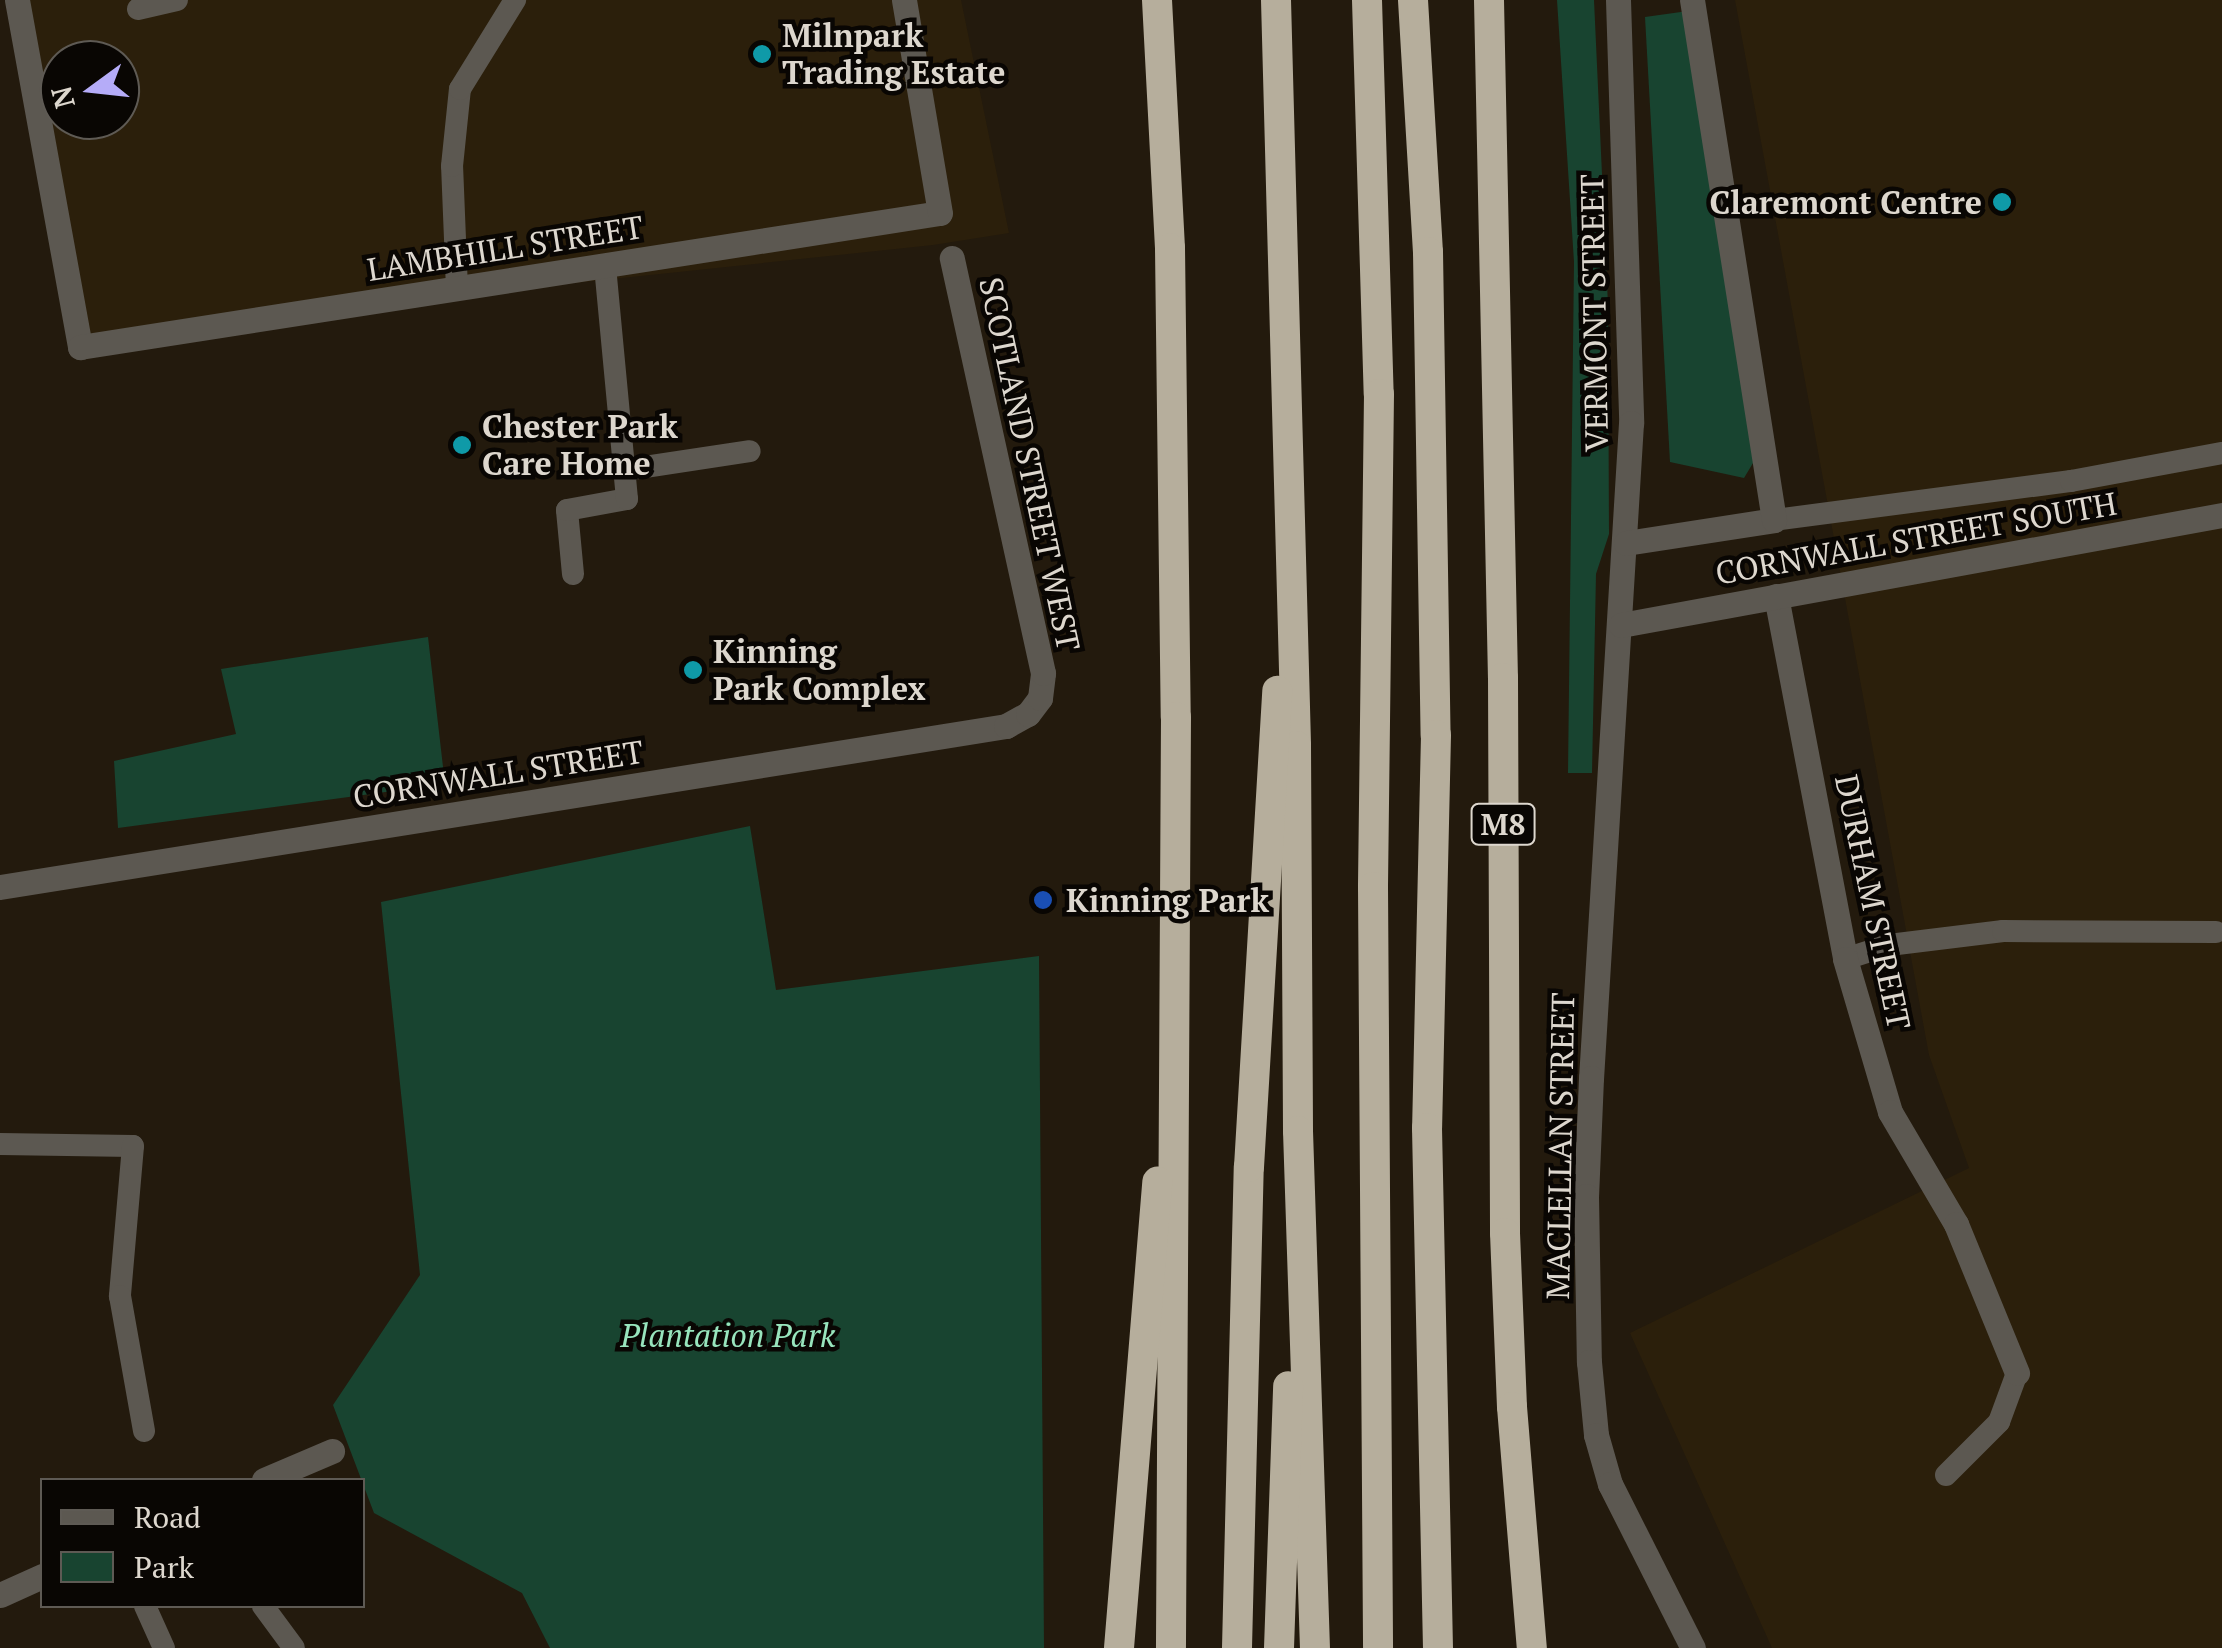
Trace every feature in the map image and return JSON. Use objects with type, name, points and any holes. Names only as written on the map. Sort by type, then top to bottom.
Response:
[{"type":"highway","points":[[1157,0],[1170,248],[1177,930],[1171,1648]]},
{"type":"highway","points":[[1276,0],[1290,464],[1298,1131],[1314,1648]]},
{"type":"highway","points":[[1366,0],[1380,394],[1373,887],[1378,1648]]},
{"type":"highway","points":[[1413,0],[1428,252],[1436,735],[1428,1358],[1438,1648]]},
{"type":"highway","name":"M8","points":[[1489,0],[1503,659],[1505,1234],[1512,1407],[1532,1648]]},
{"type":"highway","points":[[1237,1648],[1249,1167],[1290,464]]},
{"type":"highway","points":[[1119,1648],[1177,930]]},
{"type":"highway","points":[[1280,1648],[1298,1131]]},
{"type":"street","name":"LAMBHILL STREET","points":[[16,0],[80,348],[940,213],[904,0]]},
{"type":"street","name":"VERMONT STREET","points":[[1618,0],[1630,304],[1621,624]]},
{"type":"street","points":[[1626,543],[1774,520],[1692,0]]},
{"type":"street","name":"SCOTLAND STREET WEST","points":[[952,258],[1043,673],[1040,698],[1028,714],[1006,726]]},
{"type":"street","name":"CORNWALL STREET SOUTH","points":[[1621,624],[2222,515]]},
{"type":"street","name":"DURHAM STREET","points":[[1776,596],[1845,959],[1890,1112],[1956,1224],[2017,1372]]},
{"type":"street","name":"MACLELLAN STREET","points":[[1621,624],[1591,1078],[1586,1196],[1589,1362],[1596,1435],[1610,1484],[1693,1648]]},
{"type":"street","name":"CORNWALL STREET","points":[[0,887],[1006,726]]},
{"type":"street","points":[[269,1478],[332,1452]]},
{"type":"street","points":[[0,1595],[40,1577]]},
{"type":"lane","points":[[138,10],[177,0]]},
{"type":"lane","points":[[457,289],[452,166],[460,88],[515,0]]},
{"type":"lane","points":[[573,574],[567,510],[627,498],[605,266]]},
{"type":"lane","points":[[625,470],[750,451]]},
{"type":"lane","points":[[1774,520],[2052,483],[2222,453]]},
{"type":"lane","points":[[1845,959],[1889,944],[2003,931],[2216,932]]},
{"type":"lane","points":[[0,1144],[133,1146],[120,1296],[144,1430]]},
{"type":"lane","points":[[1946,1475],[1999,1422],[2017,1372]]},
{"type":"lane","points":[[146,1608],[164,1648]]},
{"type":"lane","points":[[265,1608],[294,1648]]},
{"type":"shaded area","points":[[15,0],[961,0],[1009,233],[933,245],[74,336]]},
{"type":"shaded area","points":[[1735,0],[2222,0],[2222,1648],[1772,1648],[1630,1333],[1969,1168],[1929,1055]]},
{"type":"green space","points":[[1557,0],[1594,0],[1608,305],[1609,534],[1596,574],[1592,773],[1568,773],[1574,262]]},
{"type":"green space","points":[[1688,11],[1756,458],[1744,478],[1670,462],[1645,17]]},
{"type":"green space","points":[[428,637],[445,784],[118,828],[114,761],[236,734],[221,669]]},
{"type":"green space","name":"Plantation Park","points":[[750,826],[776,990],[1039,956],[1044,1648],[550,1648],[522,1593],[374,1513],[365,1478],[361,1478],[333,1405],[420,1275],[381,902]]},
{"type":"place","name":"Milnpark Trading Estate","points":[[762,54]]},
{"type":"place","name":"Claremont Centre","points":[[2002,202]]},
{"type":"place","name":"Chester Park Care Home","points":[[462,445]]},
{"type":"place","name":"Kinning Park Complex","points":[[693,670]]},
{"type":"place","name":"Kinning Park","points":[[1043,900]]}]
